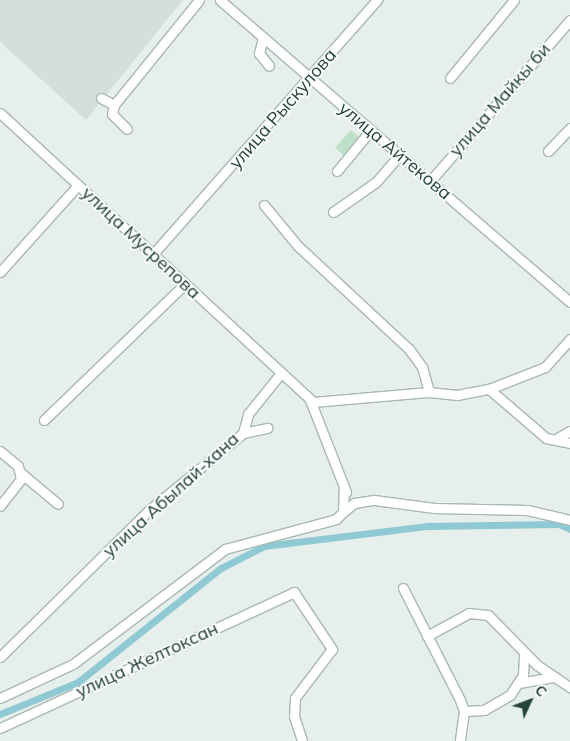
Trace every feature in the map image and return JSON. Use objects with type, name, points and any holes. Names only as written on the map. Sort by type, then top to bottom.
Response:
[{"type":"street","points":[[127,129],[112,114],[114,105],[199,0]]},
{"type":"street","name":"улица Айтекова","points":[[220,0],[370,132],[432,180],[570,302]]},
{"type":"street","name":"улица Рыскулова","points":[[154,254],[377,0]]},
{"type":"street","points":[[450,78],[514,0]]},
{"type":"street","name":"улица Майкы би","points":[[432,180],[570,20]]},
{"type":"street","points":[[263,38],[259,53],[269,66]]},
{"type":"street","points":[[101,98],[114,105]]},
{"type":"street","name":"улица Мусрепова","points":[[0,113],[281,373]]},
{"type":"street","points":[[548,151],[570,128]]},
{"type":"street","points":[[337,170],[370,132]]},
{"type":"street","points":[[333,212],[376,182],[400,154]]},
{"type":"street","points":[[0,272],[78,185]]},
{"type":"street","points":[[264,205],[298,246],[409,349],[422,367],[429,392]]},
{"type":"street","points":[[44,420],[185,284]]},
{"type":"street","points":[[310,400],[429,392],[457,395],[489,389],[544,367],[570,339]]},
{"type":"street","points":[[281,373],[310,400],[344,489],[354,503]]},
{"type":"street","name":"улица Абылай-хана","points":[[0,657],[149,510],[243,433],[248,414],[281,373]]},
{"type":"street","points":[[489,389],[546,438],[570,443]]},
{"type":"street","points":[[243,433],[267,428]]},
{"type":"street","points":[[556,439],[570,431]]},
{"type":"street","points":[[0,450],[21,473],[58,504]]},
{"type":"street","points":[[0,506],[21,473]]},
{"type":"street","points":[[343,512],[344,489]]},
{"type":"street","points":[[0,698],[73,664],[225,549],[324,523],[354,503],[374,500],[434,508],[527,510],[570,520]]},
{"type":"street","points":[[403,588],[464,711],[460,741]]},
{"type":"street","name":"улица Желтоксан","points":[[0,728],[294,592],[332,650],[295,698],[294,716],[302,741]]},
{"type":"street","points":[[427,636],[477,612],[499,622],[524,653],[570,687]]},
{"type":"street","points":[[464,711],[498,705],[519,683],[524,653]]},
{"type":"street","points":[[519,683],[554,677]]},
{"type":"shaded area","points":[[0,0],[183,0],[86,120],[0,42]]},
{"type":"green space","points":[[351,130],[360,138],[344,156],[335,148]]},
{"type":"waterway","points":[[0,714],[78,682],[221,568],[264,546],[428,526],[559,524],[570,529]]}]
